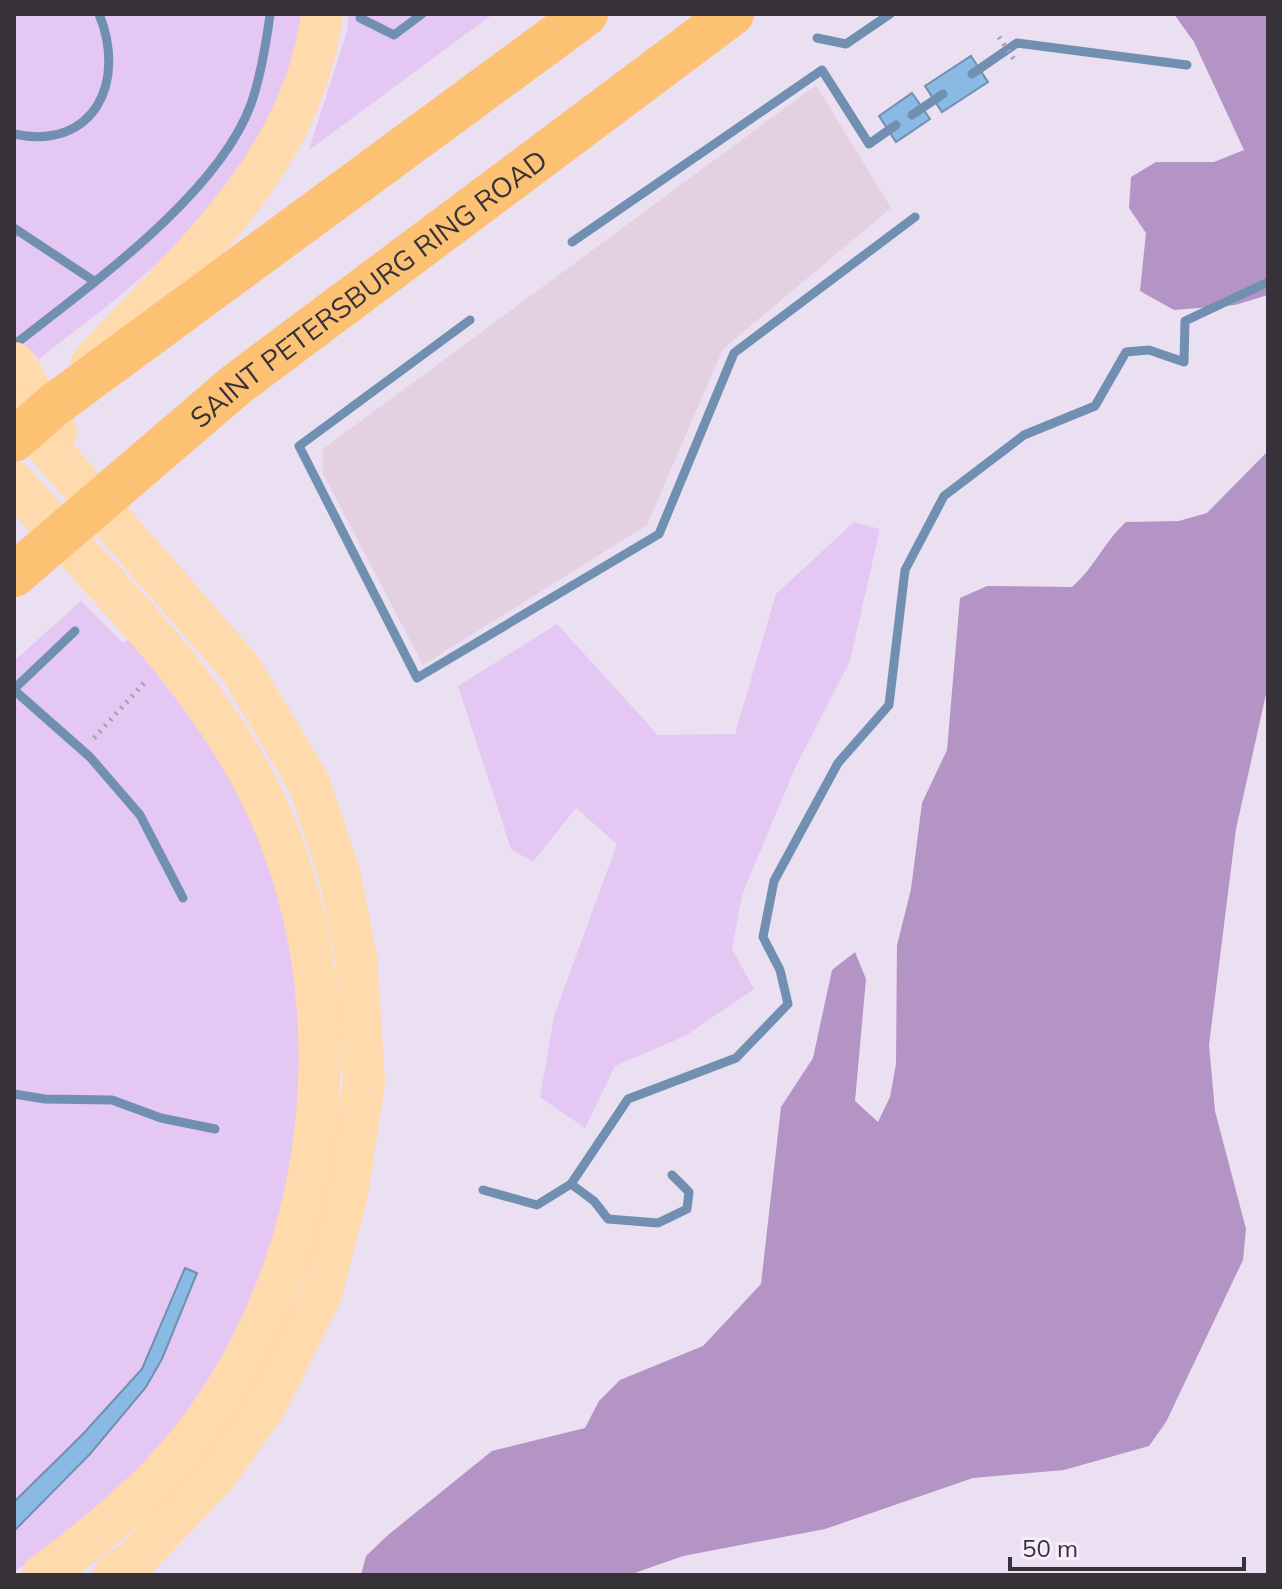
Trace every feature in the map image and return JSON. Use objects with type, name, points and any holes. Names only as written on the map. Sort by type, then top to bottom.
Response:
[{"type":"highway","points":[[14,440],[34,406],[586,14]]},
{"type":"highway","name":"SAINT PETERSBURG RING ROAD","points":[[14,575],[237,384],[732,14]]},
{"type":"main road","points":[[114,1575],[135,1560],[216,1475],[267,1403],[321,1294],[347,1194],[364,1082],[356,957],[339,872],[309,783],[241,669],[89,493],[34,406],[240,202],[278,148],[299,104],[318,42],[322,14]]},
{"type":"main road","points":[[14,363],[34,392],[89,493]]},
{"type":"main road","points":[[14,483],[210,708],[264,801],[298,895],[315,972],[322,1053],[315,1147],[287,1261],[249,1348],[194,1435],[119,1518],[43,1575]]},
{"type":"path","points":[[999,37],[1015,61]]},
{"type":"path","points":[[94,738],[151,675]]},
{"type":"shaded area","points":[[14,14],[305,14],[274,117],[247,165],[223,197],[165,256],[39,359],[14,335]]},
{"type":"shaded area","points":[[348,14],[493,14],[309,150],[348,28]]},
{"type":"shaded area","points":[[1174,14],[1268,14],[1268,295],[1235,305],[1174,310],[1140,291],[1146,233],[1129,208],[1131,177],[1156,162],[1214,162],[1244,150],[1194,42]]},
{"type":"shaded area","points":[[816,85],[891,208],[723,349],[647,525],[423,665],[323,474],[323,449]]},
{"type":"shaded area","points":[[1268,451],[1268,685],[1236,829],[1209,1045],[1215,1111],[1246,1229],[1243,1260],[1166,1422],[1149,1446],[1064,1470],[973,1478],[825,1529],[683,1556],[629,1575],[361,1575],[366,1556],[388,1535],[492,1451],[585,1428],[599,1401],[620,1380],[703,1346],[761,1284],[781,1107],[813,1058],[832,970],[855,952],[866,979],[855,1101],[878,1122],[890,1097],[896,1064],[897,945],[911,889],[922,803],[947,750],[960,598],[987,586],[1072,587],[1126,522],[1179,521],[1207,513]]},
{"type":"shaded area","points":[[854,522],[880,529],[850,661],[795,768],[742,895],[732,949],[754,989],[685,1036],[615,1066],[585,1128],[540,1097],[554,1016],[617,844],[576,808],[533,862],[511,849],[458,686],[557,624],[658,735],[735,734],[776,594]]},
{"type":"shaded area","points":[[81,601],[123,643],[137,633],[197,714],[247,808],[279,888],[307,1045],[282,1233],[247,1318],[197,1403],[137,1473],[80,1526],[14,1572],[14,661]]},
{"type":"water","points":[[971,56],[988,82],[942,112],[925,86]]},
{"type":"water","points":[[912,93],[930,119],[896,142],[879,116]]},
{"type":"water","points":[[185,1268],[197,1273],[162,1359],[146,1387],[90,1454],[14,1531],[14,1502],[83,1434],[142,1369]]},
{"type":"waterway","points":[[14,134],[42,137],[65,132],[83,121],[97,106],[106,86],[109,64],[107,39],[99,14]]},
{"type":"waterway","points":[[360,18],[394,35],[422,14]]},
{"type":"waterway","points":[[817,38],[846,44],[890,14]]},
{"type":"waterway","points":[[14,345],[113,267],[181,205],[211,172],[234,138],[251,104],[270,15]]},
{"type":"waterway","points":[[972,74],[1017,43],[1187,65]]},
{"type":"waterway","points":[[572,242],[822,70],[869,144],[896,125]]},
{"type":"waterway","points":[[912,115],[943,94]]},
{"type":"waterway","points":[[470,320],[299,446],[417,678],[659,534],[734,353],[915,217]]},
{"type":"waterway","points":[[14,228],[94,281]]},
{"type":"waterway","points":[[483,1190],[537,1205],[571,1184],[628,1099],[736,1058],[788,1004],[780,970],[763,937],[774,881],[838,763],[889,705],[905,570],[944,496],[1024,435],[1095,406],[1126,352],[1149,350],[1184,362],[1185,321],[1268,282]]},
{"type":"waterway","points":[[14,689],[75,631]]},
{"type":"waterway","points":[[14,690],[90,757],[140,815],[183,898]]},
{"type":"waterway","points":[[14,1094],[45,1099],[112,1100],[161,1118],[215,1129]]},
{"type":"waterway","points":[[571,1184],[594,1201],[608,1219],[658,1223],[687,1209],[689,1192],[672,1175]]}]
